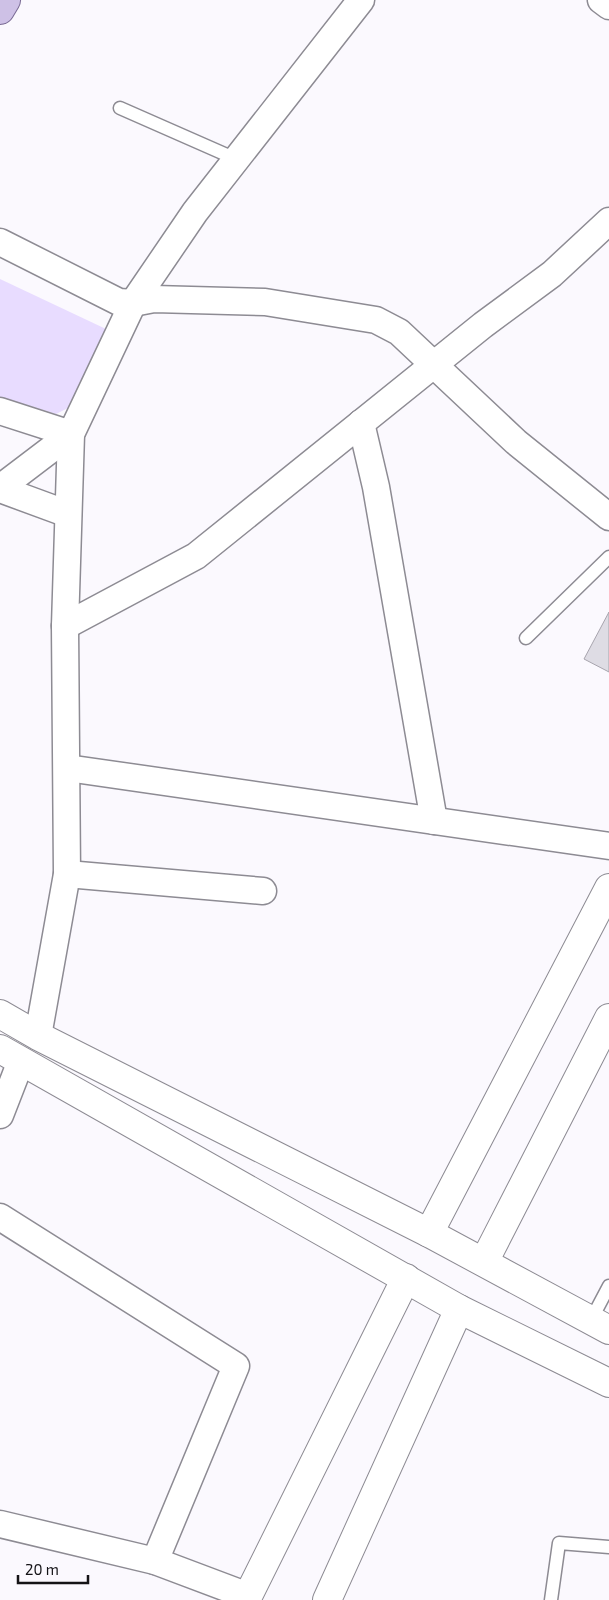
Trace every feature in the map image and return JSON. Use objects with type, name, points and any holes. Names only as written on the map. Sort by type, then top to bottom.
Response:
[{"type":"main road","points":[[0,10],[6,0]]},
{"type":"street","points":[[38,1036],[67,874],[65,626],[70,434],[134,304],[195,212],[361,0]]},
{"type":"street","points":[[601,0],[609,6]]},
{"type":"street","points":[[65,626],[196,556],[434,364],[552,274],[609,221]]},
{"type":"street","points":[[0,242],[119,302],[134,304],[154,299],[265,302],[376,320],[398,332],[516,442],[609,518]]},
{"type":"street","points":[[0,411],[70,434]]},
{"type":"street","points":[[361,423],[376,487],[434,822]]},
{"type":"street","points":[[0,488],[70,434]]},
{"type":"street","points":[[0,488],[68,514]]},
{"type":"street","points":[[67,768],[609,846]]},
{"type":"street","points":[[67,874],[263,891]]},
{"type":"street","points":[[429,1233],[609,888]]},
{"type":"street","points":[[0,1014],[38,1036],[429,1233],[600,1325]]},
{"type":"street","points":[[484,1262],[609,1018]]},
{"type":"street","points":[[0,1115],[11,1055],[460,1309],[609,1384]]},
{"type":"street","points":[[0,1217],[236,1366],[155,1561]]},
{"type":"street","points":[[0,1524],[155,1561],[247,1598],[406,1278]]},
{"type":"street","points":[[327,1600],[460,1309]]},
{"type":"lane","points":[[120,108],[236,159]]},
{"type":"lane","points":[[526,638],[609,557]]},
{"type":"lane","points":[[600,1325],[609,1286]]},
{"type":"lane","points":[[551,1600],[560,1544],[609,1547]]},
{"type":"shaded area","points":[[0,279],[106,329],[68,408],[56,414],[0,397]]},
{"type":"building","points":[[609,612],[609,672],[584,659]]}]
